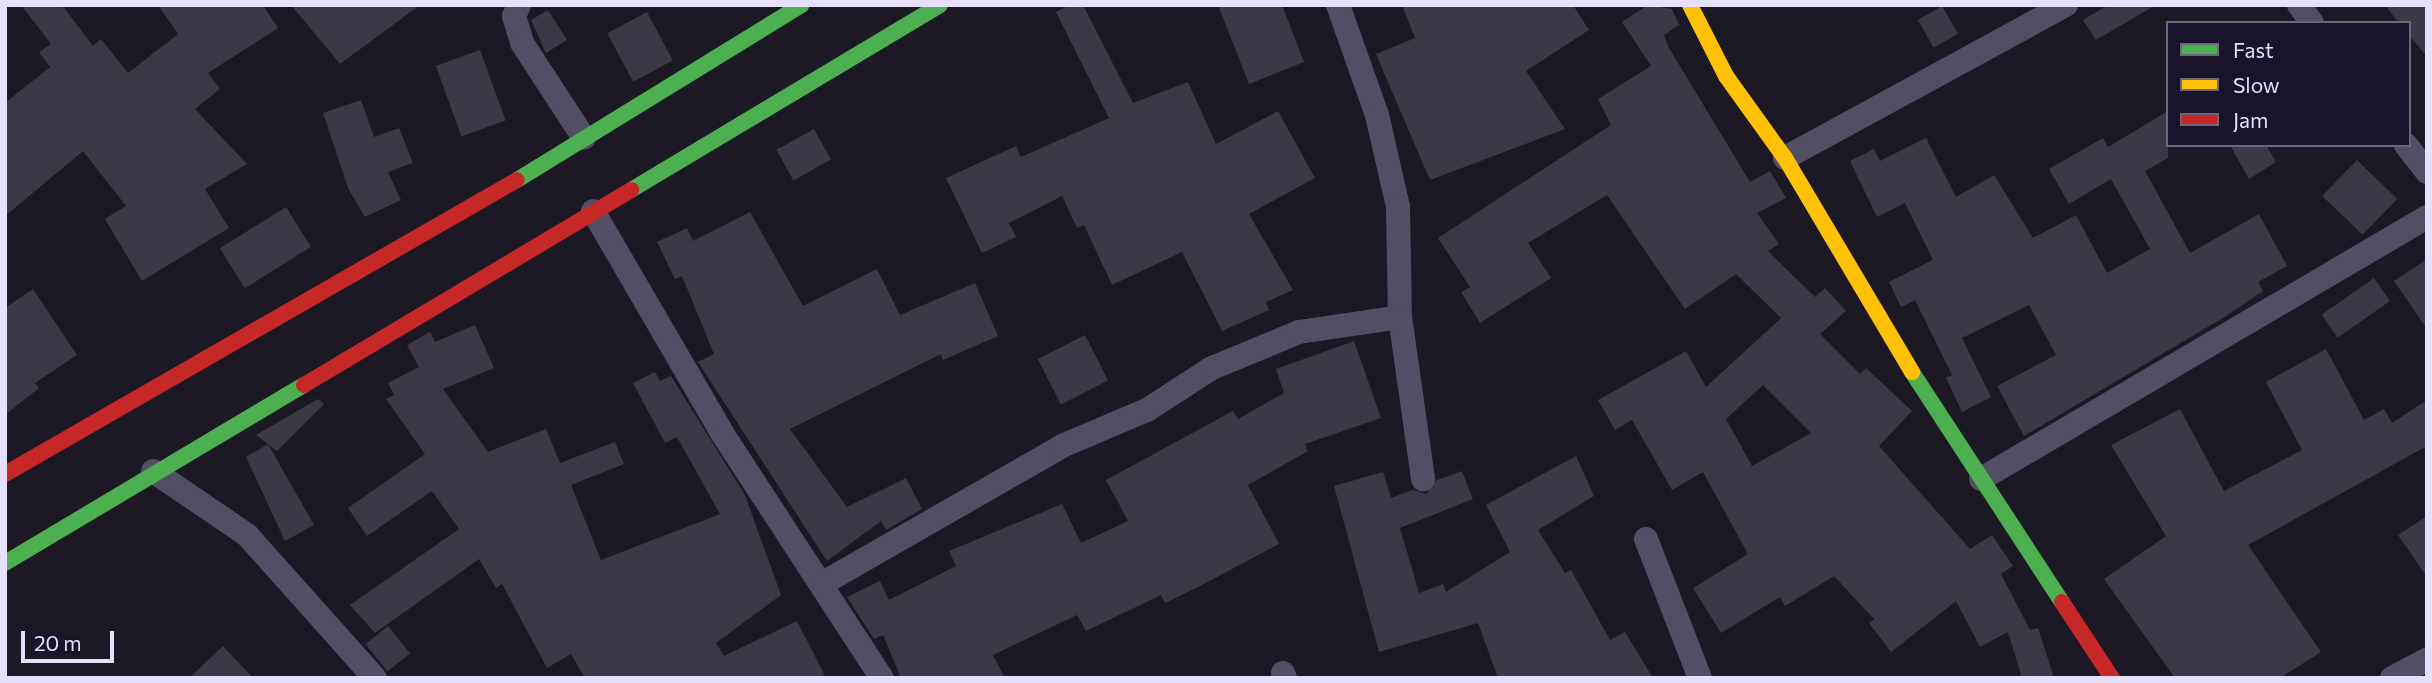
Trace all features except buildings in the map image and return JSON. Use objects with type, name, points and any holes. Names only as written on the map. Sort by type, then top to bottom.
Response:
[{"type":"street","points":[[519,5],[514,16],[522,43],[584,138]]},
{"type":"street","points":[[5,474],[584,138],[801,5]]},
{"type":"street","points":[[5,563],[153,471],[940,5]]},
{"type":"street","points":[[1338,5],[1377,115],[1398,207],[1400,317],[1423,479]]},
{"type":"street","points":[[1690,5],[1726,76],[1785,158],[1981,479],[2112,678]]},
{"type":"street","points":[[1785,158],[2066,5]]},
{"type":"street","points":[[2299,5],[2311,21]]},
{"type":"street","points":[[2408,147],[2427,172]]},
{"type":"street","points":[[593,211],[722,433],[825,582],[882,678]]},
{"type":"street","points":[[1981,479],[2427,216]]},
{"type":"street","points":[[825,582],[1062,446],[1147,410],[1212,368],[1299,332],[1400,317]]},
{"type":"street","points":[[153,471],[247,535],[376,678]]},
{"type":"street","points":[[1646,539],[1700,678]]},
{"type":"street","points":[[2392,678],[2427,659]]},
{"type":"traffic: fast","points":[[517,180],[801,5]]},
{"type":"traffic: fast","points":[[631,190],[940,5]]},
{"type":"traffic: fast","points":[[1912,372],[2062,602]]},
{"type":"traffic: fast","points":[[5,563],[304,385]]},
{"type":"traffic: slow","points":[[1690,5],[1726,76],[1785,158],[1912,372]]},
{"type":"traffic: jam","points":[[5,474],[517,180]]},
{"type":"traffic: jam","points":[[304,385],[631,190]]},
{"type":"traffic: jam","points":[[2062,602],[2112,678]]}]
